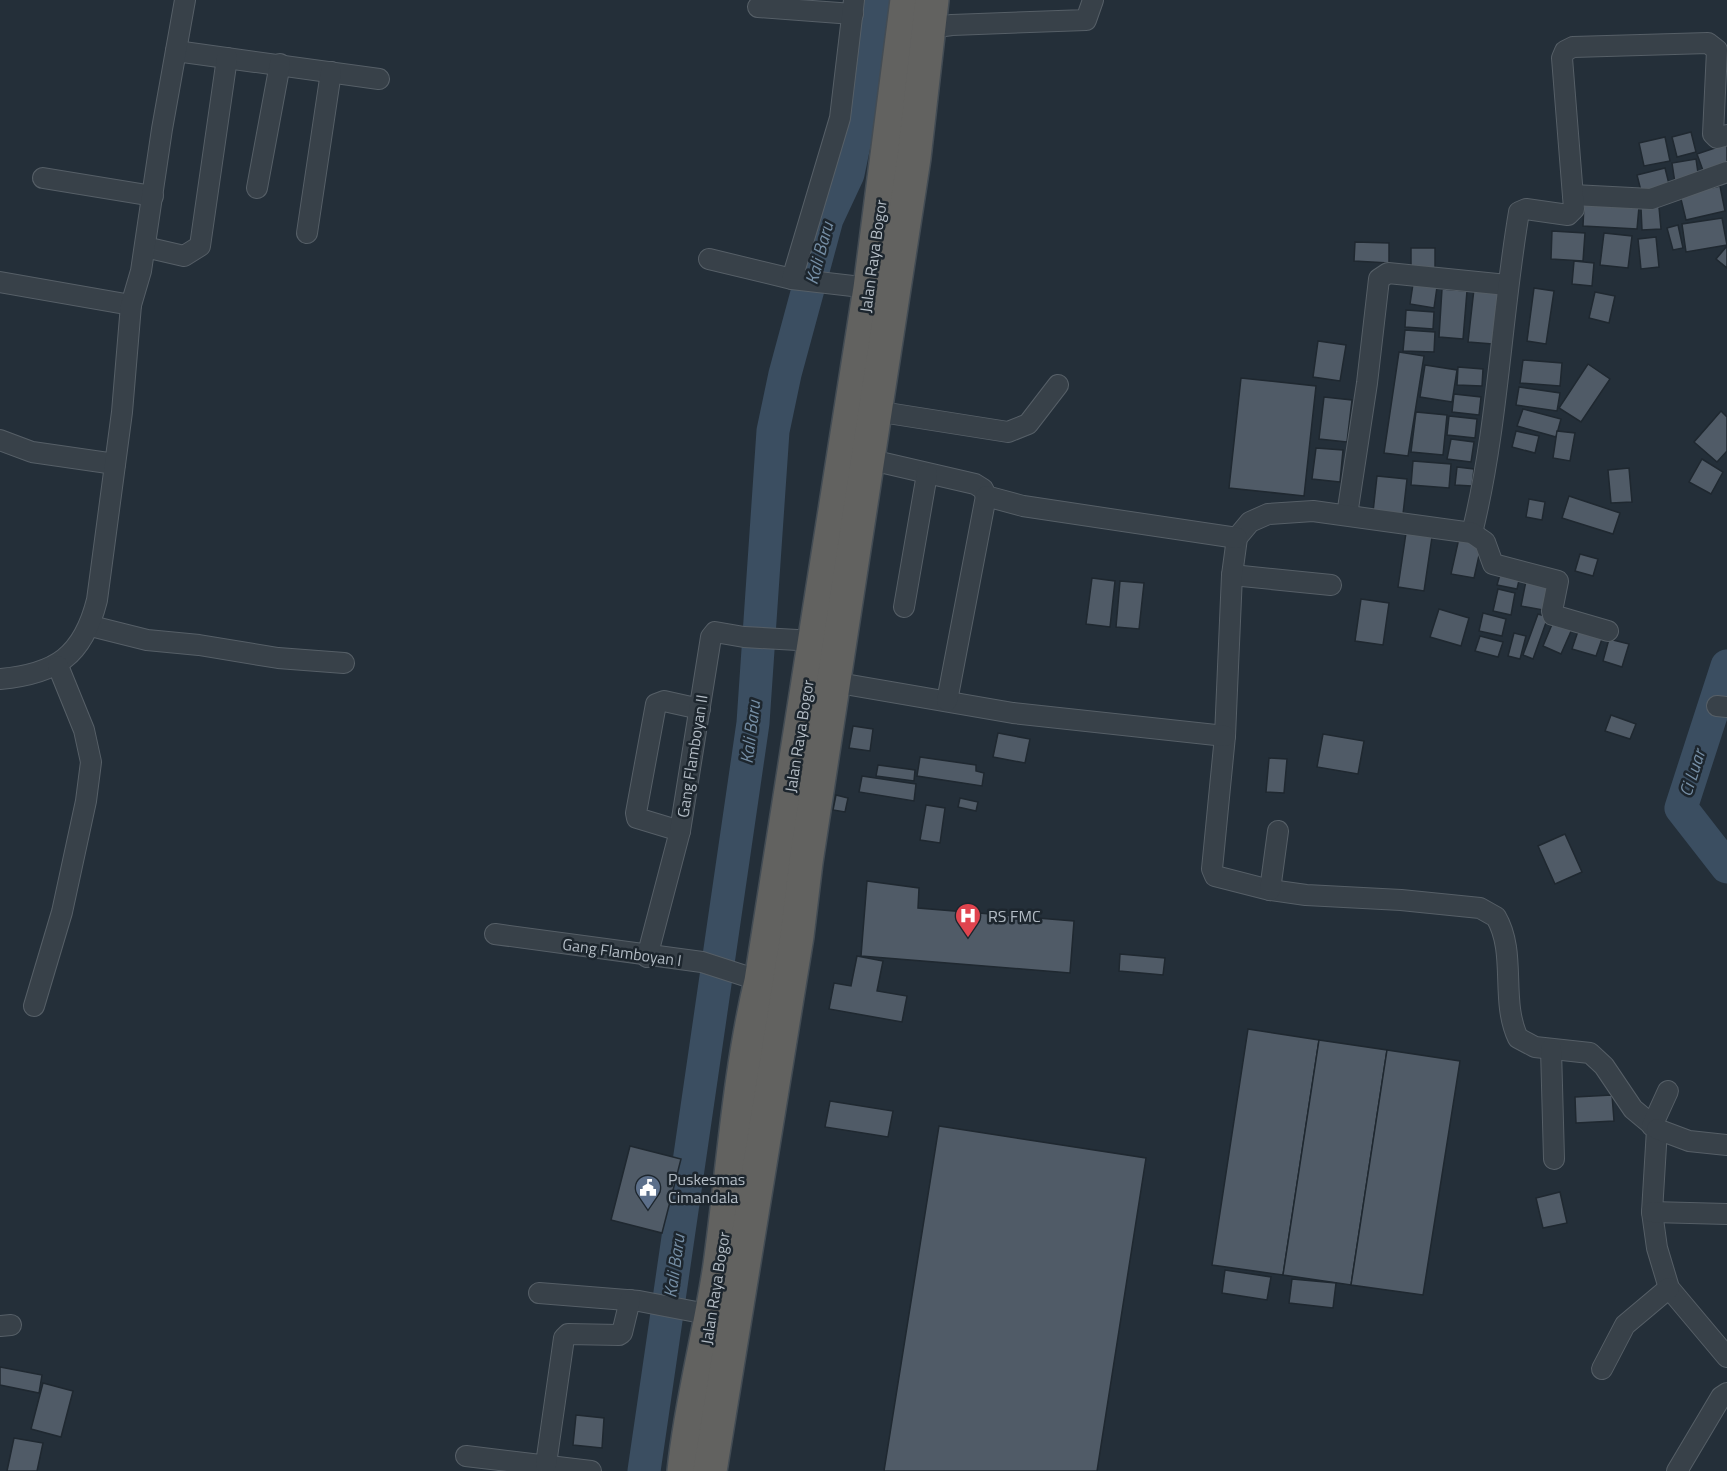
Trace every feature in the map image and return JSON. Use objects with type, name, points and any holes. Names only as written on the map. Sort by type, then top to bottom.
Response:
[{"type":"highway","name":"Jalan Raya Bogor","points":[[684,1471],[699,1312],[751,1029],[754,979],[804,640],[907,0]]},
{"type":"highway","name":"Jalan Raya Bogor","points":[[710,1471],[797,936],[833,682],[914,158],[931,14]]},
{"type":"street","points":[[0,679],[58,666],[91,626],[97,600],[126,379],[131,305],[145,247],[185,0]]},
{"type":"street","points":[[931,14],[952,25],[1086,20],[1094,0]]},
{"type":"street","points":[[758,7],[854,7],[840,118],[797,280]]},
{"type":"street","points":[[1472,533],[1496,396],[1507,285],[1519,212],[1526,209],[1568,215],[1574,209],[1562,58],[1565,51],[1573,47],[1708,43],[1717,50],[1713,134],[1717,138],[1727,135]]},
{"type":"street","points":[[176,51],[379,79]]},
{"type":"street","points":[[145,247],[184,256],[200,246],[227,58]]},
{"type":"street","points":[[257,188],[280,64]]},
{"type":"street","points":[[307,233],[331,72]]},
{"type":"street","points":[[1573,195],[1652,199],[1727,172]]},
{"type":"street","points":[[43,178],[153,196]]},
{"type":"street","points":[[709,260],[797,280],[861,287]]},
{"type":"street","points":[[1347,515],[1367,383],[1379,279],[1388,273],[1507,285]]},
{"type":"street","points":[[0,282],[131,305]]},
{"type":"street","points":[[875,411],[1008,432],[1023,428],[1028,424],[1058,384]]},
{"type":"street","points":[[0,440],[32,452],[115,464]]},
{"type":"street","points":[[867,459],[975,484],[983,489],[986,496],[947,701]]},
{"type":"street","points":[[904,607],[927,474]]},
{"type":"street","points":[[986,496],[1023,506],[1237,538]]},
{"type":"street","points":[[1608,631],[1553,615],[1558,581],[1493,564],[1485,542],[1472,533],[1313,511],[1268,514],[1250,522],[1237,538],[1232,575],[1225,736],[1212,869],[1215,876],[1270,890],[1480,908],[1497,916],[1504,934],[1514,1028],[1518,1038],[1527,1044],[1590,1053],[1605,1065],[1633,1109],[1654,1128],[1689,1141],[1727,1145]]},
{"type":"street","points":[[1232,575],[1331,585]]},
{"type":"street","points":[[91,626],[147,640],[199,645],[278,658],[344,663]]},
{"type":"street","name":"Gang Flamboyan II","points":[[647,957],[680,831],[711,637],[715,632],[744,638],[804,640]]},
{"type":"street","points":[[34,1006],[62,912],[86,801],[91,762],[84,730],[58,666]]},
{"type":"street","points":[[833,682],[1013,713],[1225,736]]},
{"type":"street","points":[[680,831],[637,818],[636,813],[656,704],[664,701],[700,709]]},
{"type":"street","points":[[1270,890],[1278,831]]},
{"type":"street","name":"Gang Flamboyan I","points":[[495,934],[647,957],[702,962],[754,979]]},
{"type":"street","points":[[1551,1048],[1554,1160]]},
{"type":"street","points":[[1668,1091],[1654,1128],[1652,1212],[1657,1248],[1669,1288],[1727,1357]]},
{"type":"street","points":[[1652,1212],[1727,1214]]},
{"type":"street","points":[[1602,1369],[1626,1325],[1669,1288]]},
{"type":"street","points":[[539,1293],[637,1301],[699,1312]]},
{"type":"street","points":[[546,1464],[564,1338],[567,1334],[619,1335],[637,1301]]},
{"type":"street","points":[[1677,1471],[1721,1397],[1727,1393]]},
{"type":"street","points":[[466,1456],[591,1471]]},
{"type":"building","points":[[1691,132],[1696,152],[1677,157],[1672,137]]},
{"type":"building","points":[[1665,137],[1670,161],[1644,166],[1639,143]]},
{"type":"building","points":[[1727,144],[1727,169],[1705,176],[1697,154]]},
{"type":"building","points":[[1696,159],[1699,180],[1675,183],[1672,163]]},
{"type":"building","points":[[1665,168],[1670,188],[1642,195],[1637,175]]},
{"type":"building","points":[[1720,186],[1725,211],[1686,220],[1680,195]]},
{"type":"building","points":[[1584,203],[1639,207],[1637,229],[1583,226]]},
{"type":"building","points":[[1659,207],[1661,229],[1642,230],[1641,208]]},
{"type":"building","points":[[1722,218],[1727,245],[1686,252],[1682,224]]},
{"type":"building","points":[[1678,225],[1683,248],[1673,250],[1667,228]]},
{"type":"building","points":[[1552,231],[1585,233],[1583,261],[1551,259]]},
{"type":"building","points":[[1604,233],[1632,236],[1628,268],[1600,265]]},
{"type":"building","points":[[1656,237],[1659,267],[1641,269],[1638,239]]},
{"type":"building","points":[[1355,242],[1389,243],[1389,263],[1354,261]]},
{"type":"building","points":[[1727,246],[1727,268],[1716,259]]},
{"type":"building","points":[[1411,248],[1435,248],[1435,274],[1411,274]]},
{"type":"building","points":[[1574,261],[1594,263],[1592,286],[1572,284]]},
{"type":"building","points":[[1413,284],[1437,287],[1434,308],[1410,304]]},
{"type":"building","points":[[1534,288],[1554,291],[1546,344],[1527,341]]},
{"type":"building","points":[[1442,289],[1467,291],[1463,339],[1439,337]]},
{"type":"building","points":[[1474,289],[1499,291],[1493,344],[1468,342]]},
{"type":"building","points":[[1595,292],[1615,296],[1609,323],[1589,318]]},
{"type":"building","points":[[1406,310],[1434,312],[1433,329],[1405,327]]},
{"type":"building","points":[[1405,330],[1435,332],[1434,352],[1403,351]]},
{"type":"building","points":[[1318,341],[1346,345],[1340,381],[1313,377]]},
{"type":"building","points":[[1399,352],[1424,356],[1408,456],[1384,453]]},
{"type":"building","points":[[1523,360],[1562,363],[1560,386],[1520,383]]},
{"type":"building","points":[[1588,364],[1610,379],[1581,422],[1559,408]]},
{"type":"building","points":[[1425,365],[1457,370],[1452,402],[1420,397]]},
{"type":"building","points":[[1458,367],[1483,369],[1482,386],[1457,385]]},
{"type":"building","points":[[1241,378],[1316,386],[1304,496],[1229,488]]},
{"type":"building","points":[[1519,387],[1560,393],[1557,411],[1516,405]]},
{"type":"building","points":[[1454,394],[1481,397],[1479,415],[1452,412]]},
{"type":"building","points":[[1324,397],[1352,400],[1347,442],[1319,439]]},
{"type":"building","points":[[1523,409],[1561,419],[1556,437],[1517,426]]},
{"type":"building","points":[[1721,411],[1727,417],[1727,451],[1717,462],[1694,442]]},
{"type":"building","points":[[1416,412],[1447,415],[1443,455],[1411,452]]},
{"type":"building","points":[[1449,416],[1477,419],[1475,438],[1447,435]]},
{"type":"building","points":[[1516,431],[1539,436],[1535,453],[1512,447]]},
{"type":"building","points":[[1557,431],[1575,433],[1570,461],[1553,458]]},
{"type":"building","points":[[1451,439],[1474,442],[1471,462],[1447,459]]},
{"type":"building","points":[[1316,448],[1343,450],[1340,482],[1312,479]]},
{"type":"building","points":[[1702,459],[1723,472],[1711,494],[1689,482]]},
{"type":"building","points":[[1413,461],[1451,464],[1449,488],[1411,485]]},
{"type":"building","points":[[1457,467],[1474,469],[1472,486],[1455,485]]},
{"type":"building","points":[[1629,468],[1632,502],[1611,503],[1608,470]]},
{"type":"building","points":[[1377,476],[1407,479],[1403,514],[1373,512]]},
{"type":"building","points":[[1569,496],[1620,513],[1613,534],[1562,518]]},
{"type":"building","points":[[1529,499],[1545,502],[1542,520],[1526,517]]},
{"type":"building","points":[[1406,533],[1432,537],[1424,591],[1398,587]]},
{"type":"building","points":[[1459,538],[1482,542],[1474,578],[1451,574]]},
{"type":"building","points":[[1580,554],[1598,559],[1593,576],[1575,571]]},
{"type":"building","points":[[1501,571],[1520,576],[1517,589],[1497,585]]},
{"type":"building","points":[[1092,578],[1115,581],[1110,627],[1086,624]]},
{"type":"building","points":[[1120,581],[1144,583],[1139,629],[1116,627]]},
{"type":"building","points":[[1526,581],[1548,585],[1543,610],[1521,606]]},
{"type":"building","points":[[1498,589],[1515,593],[1511,615],[1493,611]]},
{"type":"building","points":[[1361,599],[1389,603],[1383,645],[1355,641]]},
{"type":"building","points":[[1439,609],[1469,618],[1461,646],[1430,637]]},
{"type":"building","points":[[1483,613],[1506,619],[1502,636],[1479,631]]},
{"type":"building","points":[[1538,614],[1548,617],[1533,659],[1523,655]]},
{"type":"building","points":[[1553,622],[1572,629],[1561,654],[1543,646]]},
{"type":"building","points":[[1578,631],[1602,639],[1596,656],[1572,649]]},
{"type":"building","points":[[1514,633],[1526,636],[1520,659],[1508,656]]},
{"type":"building","points":[[1480,636],[1503,642],[1498,657],[1475,651]]},
{"type":"building","points":[[1609,639],[1629,644],[1622,667],[1603,661]]},
{"type":"building","points":[[1611,715],[1636,724],[1630,739],[1605,731]]},
{"type":"building","points":[[853,726],[873,729],[870,751],[849,748]]},
{"type":"building","points":[[998,733],[1030,739],[1025,763],[993,757]]},
{"type":"building","points":[[1323,734],[1364,741],[1358,774],[1317,767]]},
{"type":"building","points":[[920,757],[976,765],[976,771],[984,773],[982,786],[917,776]]},
{"type":"building","points":[[1269,758],[1287,759],[1284,793],[1266,792]]},
{"type":"building","points":[[878,765],[915,770],[914,781],[876,776]]},
{"type":"building","points":[[862,776],[916,784],[914,801],[859,792]]},
{"type":"building","points":[[836,795],[848,798],[845,812],[833,810]]},
{"type":"building","points":[[960,798],[978,802],[976,811],[958,807]]},
{"type":"building","points":[[926,805],[945,808],[940,843],[920,840]]},
{"type":"building","points":[[1565,834],[1582,872],[1555,884],[1538,846]]},
{"type":"building","name":"RS FMC","points":[[867,881],[919,888],[918,908],[1074,921],[1070,973],[861,956]]},
{"type":"building","points":[[1120,954],[1165,958],[1163,975],[1119,971]]},
{"type":"building","points":[[857,956],[883,961],[877,991],[907,996],[902,1022],[829,1009],[834,983],[851,986]]},
{"type":"building","points":[[1248,1029],[1319,1040],[1283,1275],[1212,1265]]},
{"type":"building","points":[[1319,1040],[1387,1050],[1351,1285],[1283,1275]]},
{"type":"building","points":[[1387,1050],[1460,1061],[1423,1295],[1351,1285]]},
{"type":"building","points":[[1612,1095],[1614,1121],[1576,1123],[1575,1097]]},
{"type":"building","points":[[830,1101],[893,1111],[888,1137],[825,1127]]},
{"type":"building","points":[[939,1126],[1146,1158],[1097,1471],[884,1471]]},
{"type":"building","points":[[630,1146],[681,1159],[662,1233],[611,1220]]},
{"type":"building","points":[[1560,1192],[1567,1223],[1543,1228],[1536,1198]]},
{"type":"building","points":[[1225,1270],[1271,1277],[1267,1300],[1222,1293]]},
{"type":"building","points":[[1292,1279],[1336,1283],[1333,1308],[1289,1303]]},
{"type":"building","points":[[0,1367],[42,1375],[39,1393],[0,1385]]},
{"type":"building","points":[[43,1383],[73,1391],[61,1437],[31,1429]]},
{"type":"building","points":[[576,1415],[604,1418],[602,1448],[573,1445]]},
{"type":"building","points":[[14,1438],[43,1443],[37,1471],[7,1471]]},
{"type":"waterway","name":"Kali Baru","points":[[644,1471],[753,723],[773,431],[785,374],[827,219],[848,174],[870,67],[876,0]]},
{"type":"waterway","name":"Ci Luar","points":[[1727,666],[1681,808],[1727,867]]},
{"type":"place","name":"RS FMC","points":[[968,939]]},
{"type":"place","name":"Puskesmas Cimandala","points":[[648,1211]]}]
